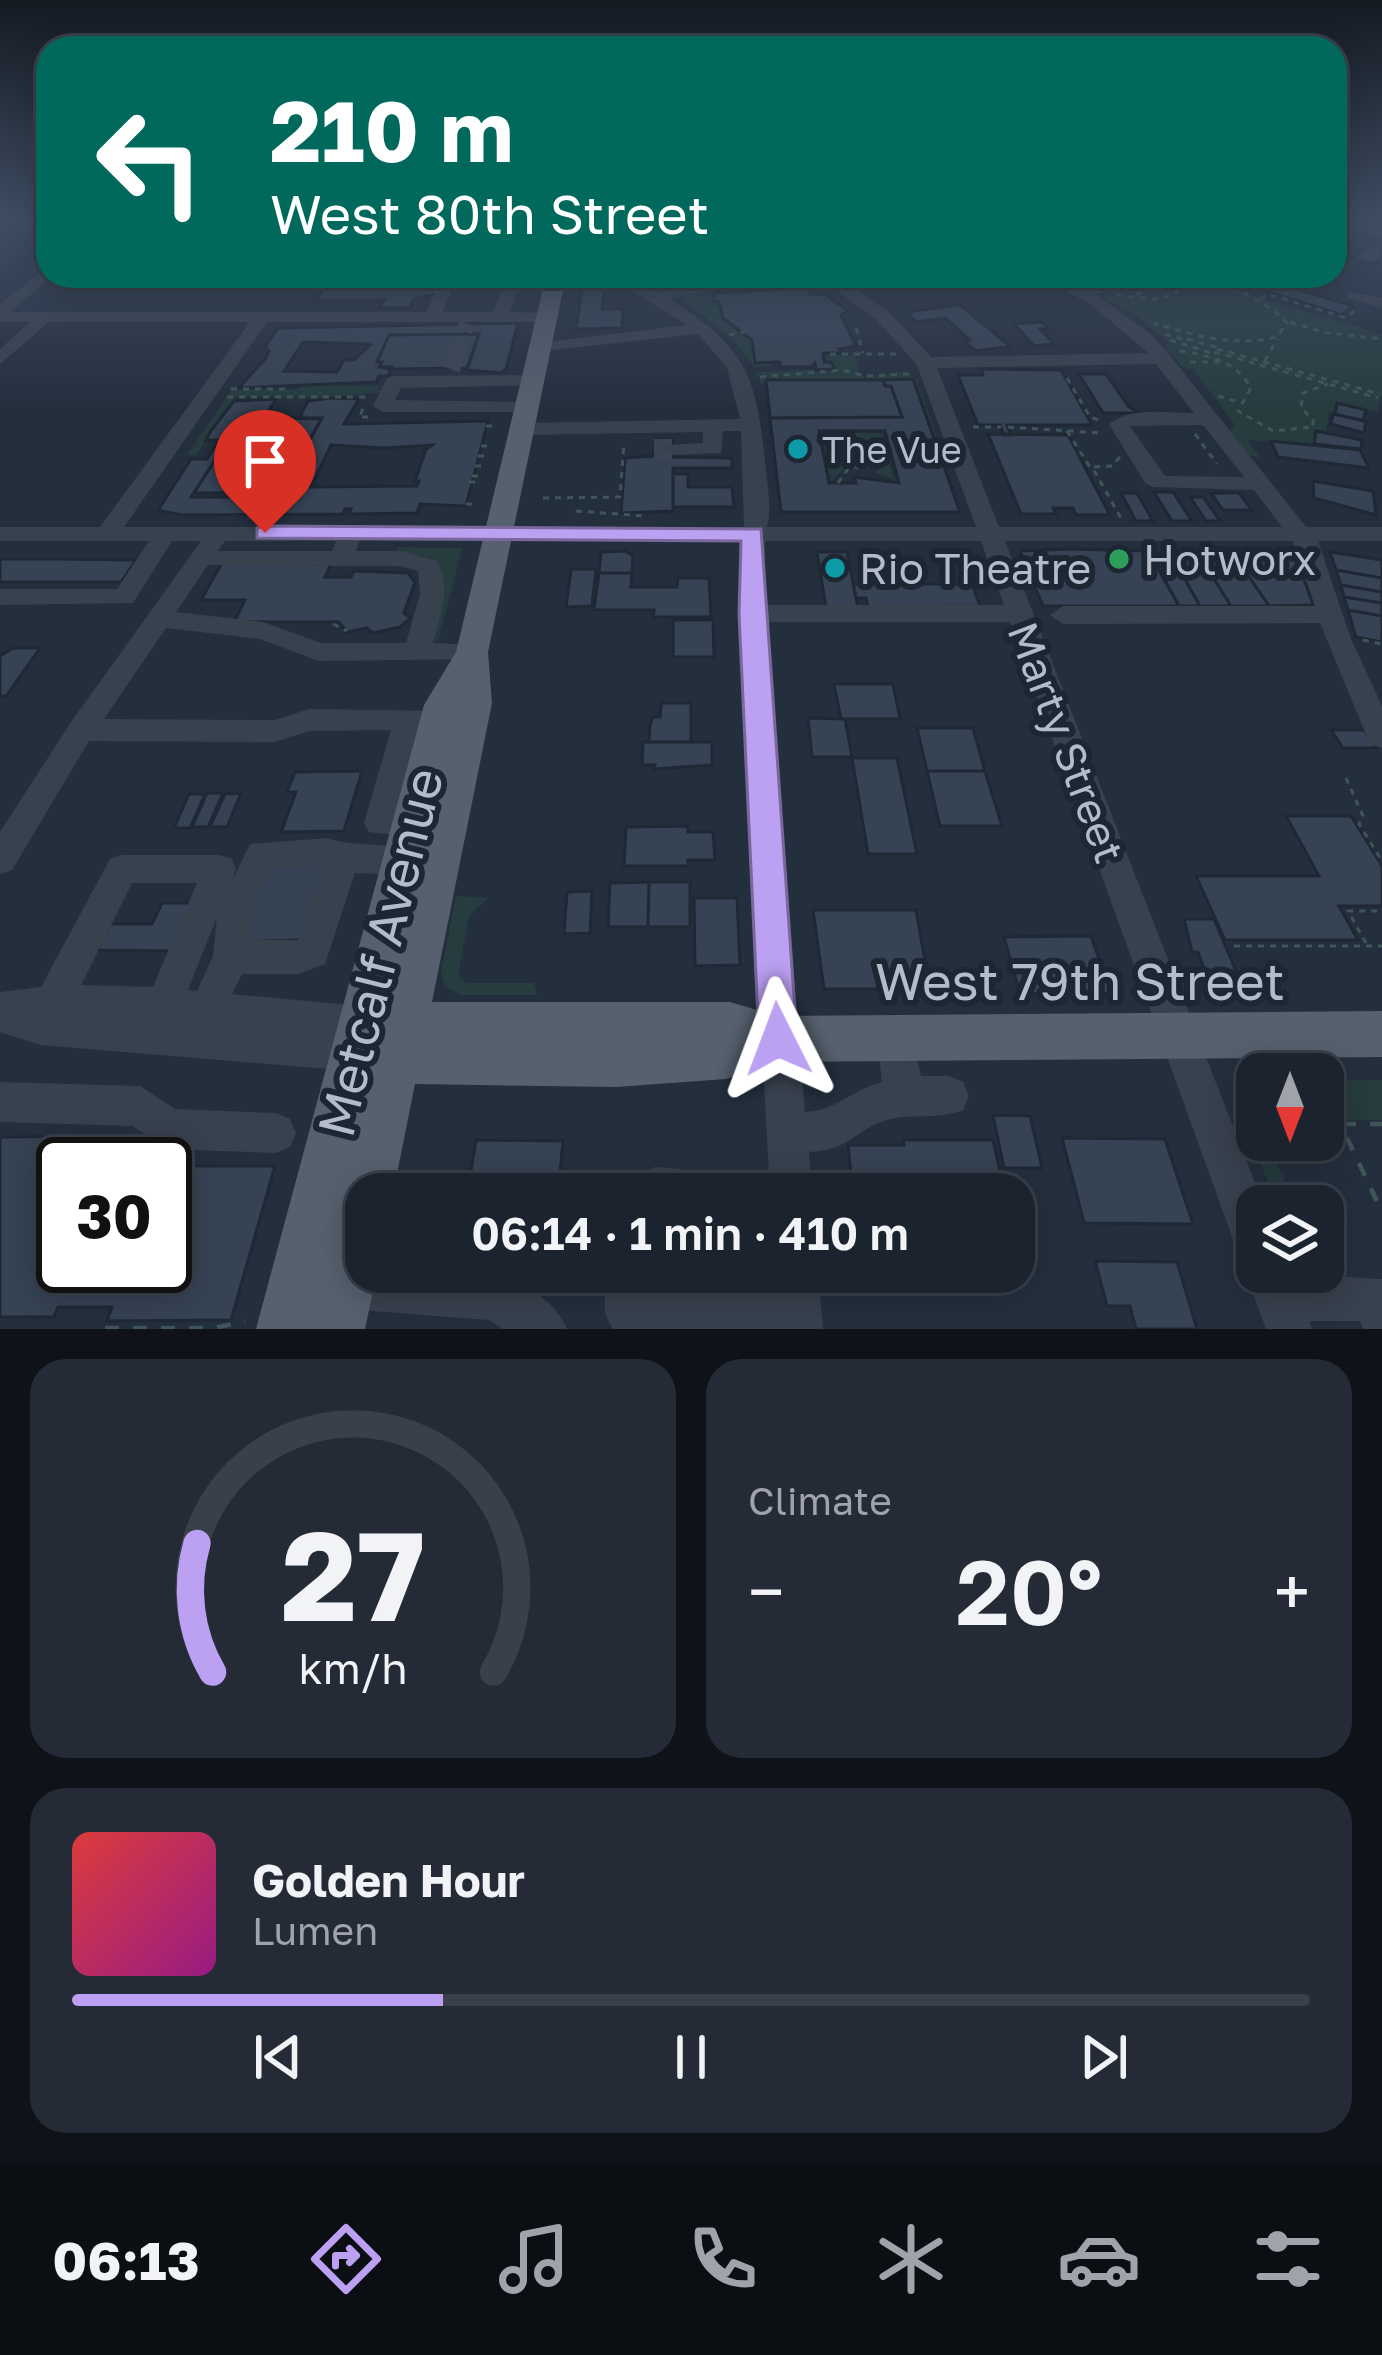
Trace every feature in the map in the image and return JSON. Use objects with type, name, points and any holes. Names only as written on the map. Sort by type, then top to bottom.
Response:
[{"type":"main road","name":"Metcalf Avenue","points":[[272,1324],[380,1040],[475,703],[472,652],[554,288]]},
{"type":"main road","name":"Metcalf Avenue","points":[[369,1173],[380,1040],[423,719],[472,652]]},
{"type":"main road","name":"West 79th Street","points":[[380,1040],[437,1064],[616,1063],[726,1056],[778,1039],[1382,1034]]},
{"type":"street","points":[[0,315],[35,284]]},
{"type":"street","points":[[433,317],[444,288]]},
{"type":"street","points":[[500,317],[510,288]]},
{"type":"street","points":[[614,288],[665,333]]},
{"type":"street","points":[[631,288],[716,332],[744,382],[758,517],[753,534],[752,614],[789,1173]]},
{"type":"street","points":[[658,298],[689,288]]},
{"type":"street","name":"Marty Street","points":[[841,288],[877,310],[920,369],[989,533],[1236,1188]]},
{"type":"street","points":[[1071,288],[1138,331],[1179,346]]},
{"type":"street","points":[[1085,295],[1100,288]]},
{"type":"street","points":[[0,315],[468,321],[547,317]]},
{"type":"street","points":[[0,359],[45,317]]},
{"type":"street","points":[[107,534],[262,317]]},
{"type":"street","points":[[622,324],[652,325],[665,333]]},
{"type":"street","points":[[540,348],[665,333],[716,332]]},
{"type":"street","points":[[920,369],[1179,346]]},
{"type":"street","points":[[1179,346],[1204,429],[1258,484],[1312,551],[1330,614],[1382,737]]},
{"type":"street","points":[[527,405],[382,406],[394,382],[448,375],[527,405],[649,440],[714,448],[713,425]]},
{"type":"street","points":[[1204,429],[1129,419],[1120,424],[1158,481],[1258,484]]},
{"type":"street","points":[[649,440],[713,425],[751,425]]},
{"type":"street","points":[[0,534],[165,534],[210,546],[345,546],[499,535],[1382,534]]},
{"type":"street","points":[[0,597],[124,598],[165,534]]},
{"type":"street","points":[[0,860],[81,730],[210,546]]},
{"type":"street","points":[[345,546],[410,559],[430,568],[436,586],[417,652]]},
{"type":"street","points":[[752,614],[1018,613]]},
{"type":"street","points":[[1063,615],[1330,614]]},
{"type":"street","points":[[160,619],[263,631],[319,652],[472,652]]},
{"type":"street","points":[[81,730],[275,731],[310,720],[423,719]]},
{"type":"street","points":[[206,1012],[231,958],[235,910],[260,854],[327,852],[344,858],[406,843]]},
{"type":"street","points":[[231,958],[299,957],[312,952],[344,858]]},
{"type":"street","points":[[54,1000],[122,869],[220,869],[163,1007]]},
{"type":"street","name":"West 79th Street","points":[[0,1012],[54,1000],[163,1007],[380,1040]]},
{"type":"street","name":"West 79th Street","points":[[0,1012],[41,1027],[380,1040]]},
{"type":"street","points":[[896,1039],[904,1096]]},
{"type":"street","points":[[786,1133],[832,1131],[870,1105],[904,1096],[949,1096]]},
{"type":"street","points":[[0,1102],[140,1106],[167,1130],[276,1133]]},
{"type":"street","points":[[682,1293],[735,1294],[798,1306]]},
{"type":"street","points":[[341,1308],[496,1298],[544,1329]]},
{"type":"street","points":[[1278,1300],[1373,1298],[1382,1318]]},
{"type":"path","points":[[1135,298],[1158,288]]},
{"type":"path","points":[[1114,295],[1155,298],[1175,294],[1179,288]]},
{"type":"path","points":[[1225,288],[1258,300],[1286,320],[1323,332],[1382,339]]},
{"type":"path","points":[[1147,289],[1155,298]]},
{"type":"path","points":[[1258,300],[1268,294],[1346,318],[1368,300]]},
{"type":"path","points":[[1264,362],[1286,320]]},
{"type":"path","points":[[1150,321],[1225,340],[1277,337]]},
{"type":"path","points":[[856,328],[864,354]]},
{"type":"path","points":[[716,332],[745,332]]},
{"type":"path","points":[[1162,334],[1179,346],[1272,366]]},
{"type":"path","points":[[1179,346],[1192,335]]},
{"type":"path","points":[[1214,352],[1225,340]]},
{"type":"path","points":[[1179,346],[1214,352],[1250,385],[1240,403],[1241,416],[1258,426],[1290,433],[1313,427],[1313,420],[1301,408],[1303,394],[1326,382]]},
{"type":"path","points":[[830,354],[904,355]]},
{"type":"path","points":[[1242,358],[1248,362]]},
{"type":"path","points":[[1190,362],[1272,366],[1379,396]]},
{"type":"path","points":[[1008,427],[1108,432],[1102,422],[1090,418],[1060,365]]},
{"type":"path","points":[[756,377],[842,370],[865,376],[920,369]]},
{"type":"path","points":[[240,386],[232,388],[290,389]]},
{"type":"path","points":[[1215,396],[1240,403]]},
{"type":"path","points":[[227,397],[284,398]]},
{"type":"path","points":[[486,426],[494,426]]},
{"type":"path","points":[[1251,428],[1258,426]]},
{"type":"path","points":[[973,427],[1001,427]]},
{"type":"path","points":[[1066,428],[1087,467],[1112,466],[1128,455]]},
{"type":"path","points":[[1204,429],[1216,463]]},
{"type":"path","points":[[614,514],[649,440]]},
{"type":"path","points":[[860,445],[879,451],[861,469],[850,466],[842,463],[860,445]]},
{"type":"path","points":[[481,446],[488,446]]},
{"type":"path","points":[[478,456],[485,456]]},
{"type":"path","points":[[475,466],[483,466]]},
{"type":"path","points":[[838,483],[850,466]]},
{"type":"path","points":[[1092,467],[1120,518]]},
{"type":"path","points":[[470,479],[479,479]]},
{"type":"path","points":[[543,498],[620,497]]},
{"type":"path","points":[[575,520],[578,498]]},
{"type":"path","points":[[576,512],[651,516]]},
{"type":"path","points":[[333,625],[347,631]]},
{"type":"path","points":[[1355,639],[1382,644]]},
{"type":"path","points":[[1346,778],[1364,818],[1359,824],[1382,861]]},
{"type":"path","points":[[1368,946],[1348,911],[1382,911]]},
{"type":"path","points":[[1234,946],[1382,946]]},
{"type":"path","points":[[1344,1124],[1382,1124]]},
{"type":"path","points":[[1344,1132],[1382,1212]]},
{"type":"path","points":[[105,1328],[272,1324]]},
{"type":"green space","points":[[721,288],[792,290],[714,302],[719,302],[723,318],[752,340],[755,362],[772,367],[754,366],[729,335],[678,297]]},
{"type":"green space","points":[[1115,288],[1227,288],[1382,334],[1382,394],[1377,412],[1337,403],[1334,413],[1329,412],[1326,433],[1314,430],[1313,444],[1248,440],[1260,458],[1248,455],[1229,430],[1235,425],[1193,369],[1183,368],[1166,347],[1169,342],[1137,316],[1098,296]]},
{"type":"green space","points":[[827,355],[855,355],[860,375],[865,377],[907,371],[916,379],[953,482],[913,378],[767,380],[762,385],[756,372],[834,369],[831,362],[824,362]]},
{"type":"green space","points":[[306,385],[381,386],[378,391],[384,392],[326,398],[236,396],[196,455],[187,455],[232,390],[294,390]]},
{"type":"green space","points":[[823,433],[881,433],[894,479],[876,473],[883,464],[865,469],[882,450],[851,440],[830,460],[847,466],[829,483],[832,476],[826,468]]},
{"type":"green space","points":[[398,547],[462,548],[438,641],[429,642],[442,570],[423,557],[395,554]]},
{"type":"green space","points":[[456,896],[488,898],[469,916],[458,976],[466,983],[534,983],[537,995],[460,995],[445,986],[441,973]]},
{"type":"green space","points":[[1344,1080],[1382,1080],[1382,1120],[1344,1120]]},
{"type":"green space","points":[[1260,1161],[1276,1161],[1286,1185],[1269,1185]]},
{"type":"building","points":[[324,288],[438,288],[435,294],[414,299],[410,308],[379,308],[384,300],[316,300]]},
{"type":"building","points":[[582,288],[605,288],[602,309],[623,309],[622,328],[576,329]]},
{"type":"building","points":[[809,288],[810,294],[825,294],[848,311],[841,315],[856,346],[823,353],[824,362],[831,362],[835,369],[816,370],[815,363],[812,367],[780,367],[780,362],[755,363],[752,340],[723,318],[719,302],[714,302],[714,293]]},
{"type":"building","points":[[1298,288],[1353,306],[1342,315],[1269,292]]},
{"type":"building","points":[[960,305],[1010,346],[976,351],[945,318],[917,322],[907,312]]},
{"type":"building","points":[[1042,322],[1049,329],[1040,329],[1054,344],[1034,346],[1014,324]]},
{"type":"building","points":[[518,323],[501,373],[467,370],[479,334],[389,335],[377,362],[382,362],[379,367],[392,367],[388,376],[379,376],[376,382],[239,388],[266,358],[269,351],[265,347],[278,328]],"holes":[[[303,342],[370,345],[354,360],[344,360],[337,372],[284,371]]]},
{"type":"building","points":[[479,334],[467,368],[391,369],[377,362],[389,335]]},
{"type":"building","points":[[981,369],[1061,370],[1092,425],[1007,425],[1011,435],[1004,435],[1000,425],[978,425],[958,375],[983,375]]},
{"type":"building","points":[[1079,374],[1106,374],[1128,406],[1139,413],[1103,413]]},
{"type":"building","name":"The Vue","points":[[913,379],[960,512],[781,512],[770,418],[902,417],[891,386],[883,380]],"holes":[[[819,431],[885,431],[899,483],[854,477],[856,483],[829,483]]]},
{"type":"building","points":[[766,380],[883,380],[891,386],[902,417],[770,418]]},
{"type":"building","points":[[276,399],[265,417],[243,417],[191,497],[279,497],[322,418],[301,418],[308,401],[359,399],[344,424],[488,421],[466,506],[420,504],[417,513],[349,514],[351,509],[343,514],[181,515],[158,510],[191,459],[207,459],[219,440],[206,440],[234,401]],"holes":[[[331,445],[432,445],[426,449],[417,486],[311,487]]]},
{"type":"building","points":[[1337,403],[1366,410],[1363,421],[1335,414]]},
{"type":"building","points":[[1333,414],[1366,421],[1364,433],[1331,424]]},
{"type":"building","points":[[243,417],[321,419],[281,493],[194,493]]},
{"type":"building","points":[[1316,431],[1362,440],[1361,449],[1314,444]]},
{"type":"building","points":[[988,434],[1068,435],[1110,515],[1076,515],[1073,508],[1053,508],[1056,514],[1021,514]]},
{"type":"building","points":[[656,439],[673,439],[672,457],[732,458],[732,468],[673,468],[673,511],[621,513],[625,458],[653,456]]},
{"type":"building","points":[[1271,441],[1360,450],[1369,468],[1278,457]]},
{"type":"building","points":[[673,474],[688,474],[688,487],[732,487],[734,507],[673,507]]},
{"type":"building","points":[[1313,481],[1373,491],[1376,515],[1314,498]]},
{"type":"building","points":[[1154,492],[1173,492],[1192,521],[1172,521]]},
{"type":"building","points":[[1121,493],[1137,493],[1153,521],[1136,521]]},
{"type":"building","points":[[1211,493],[1239,493],[1252,510],[1223,510]]},
{"type":"building","points":[[1190,497],[1203,497],[1220,521],[1206,521]]},
{"type":"building","points":[[625,551],[633,556],[632,573],[599,573],[601,552]]},
{"type":"building","points":[[1020,551],[1148,551],[1179,606],[1043,606]]},
{"type":"building","points":[[1294,551],[1313,605],[1269,606],[1232,552]]},
{"type":"building","name":"Rio Theatre","points":[[817,552],[847,552],[858,608],[826,608]]},
{"type":"building","points":[[1197,552],[1231,606],[1200,606],[1170,553]]},
{"type":"building","points":[[1197,552],[1232,552],[1269,606],[1231,606]]},
{"type":"building","points":[[1330,552],[1382,560],[1382,578],[1336,570]]},
{"type":"building","points":[[1150,553],[1170,553],[1200,606],[1179,606]]},
{"type":"building","points":[[0,559],[136,560],[121,582],[0,582]]},
{"type":"building","points":[[222,563],[331,564],[325,577],[351,577],[354,571],[408,573],[415,582],[404,613],[410,618],[400,627],[373,633],[367,628],[347,632],[339,622],[234,622],[245,600],[201,600]]},
{"type":"building","points":[[571,569],[596,569],[592,606],[566,607]]},
{"type":"building","points":[[1336,570],[1382,578],[1382,592],[1341,585]]},
{"type":"building","points":[[599,573],[632,573],[631,587],[677,587],[678,578],[709,578],[711,617],[594,610]]},
{"type":"building","points":[[853,584],[972,584],[980,606],[868,607],[866,598],[856,598]]},
{"type":"building","points":[[1341,585],[1382,592],[1382,603],[1344,597]]},
{"type":"building","points":[[1344,597],[1382,603],[1382,616],[1348,610]]},
{"type":"building","points":[[1348,610],[1382,616],[1382,642],[1356,637]]},
{"type":"building","points":[[673,620],[713,620],[714,657],[673,657]]},
{"type":"building","points":[[13,648],[40,648],[6,696],[0,696],[0,656]]},
{"type":"building","points":[[834,684],[893,684],[900,719],[841,719]]},
{"type":"building","points":[[661,703],[691,703],[691,742],[649,742],[650,725],[653,717],[660,717]]},
{"type":"building","points":[[808,718],[845,719],[852,757],[812,757]]},
{"type":"building","points":[[917,728],[973,728],[985,771],[927,771]]},
{"type":"building","points":[[1331,730],[1364,730],[1377,748],[1343,748]]},
{"type":"building","points":[[643,742],[712,742],[712,765],[654,769],[655,765],[642,765]]},
{"type":"building","points":[[852,758],[897,758],[917,854],[868,854]]},
{"type":"building","points":[[362,771],[344,831],[281,832],[296,792],[287,792],[295,772]]},
{"type":"building","points":[[927,771],[985,771],[1002,826],[940,826]]},
{"type":"building","points":[[207,793],[223,793],[208,827],[192,827]]},
{"type":"building","points":[[241,793],[227,827],[210,827],[225,794]]},
{"type":"building","points":[[189,794],[205,794],[190,828],[174,828]]},
{"type":"building","points":[[1286,816],[1351,816],[1382,866],[1382,906],[1339,906],[1358,940],[1225,940],[1196,876],[1319,876]]},
{"type":"building","points":[[688,826],[688,832],[713,832],[715,860],[688,860],[688,866],[624,866],[626,827]]},
{"type":"building","points":[[328,860],[304,940],[239,942],[267,861]]},
{"type":"building","points":[[649,882],[690,882],[690,927],[648,927]]},
{"type":"building","points":[[649,882],[648,927],[608,927],[610,883]]},
{"type":"building","points":[[592,891],[590,933],[564,934],[567,892]]},
{"type":"building","points":[[694,898],[737,898],[740,965],[695,966]]},
{"type":"building","points":[[162,903],[194,903],[174,951],[97,950],[110,924],[152,924]]},
{"type":"building","points":[[813,910],[916,910],[930,989],[824,989]]},
{"type":"building","points":[[1184,919],[1214,919],[1236,971],[1205,971],[1198,952],[1192,952]]},
{"type":"building","points":[[1091,936],[1111,993],[1020,994],[1004,937]]},
{"type":"building","points":[[993,1115],[1030,1116],[1042,1168],[1004,1168]]},
{"type":"building","points":[[128,1136],[36,1137],[36,1293],[192,1293],[192,1166],[275,1166],[231,1320],[107,1321],[112,1307],[58,1307],[54,1317],[0,1317],[0,1137]]},
{"type":"building","points":[[1062,1138],[1165,1139],[1193,1224],[1084,1223]]},
{"type":"building","points":[[476,1140],[563,1141],[560,1173],[470,1173]]},
{"type":"building","points":[[903,1140],[993,1140],[1000,1173],[851,1173],[848,1145],[904,1145]]},
{"type":"building","points":[[1095,1261],[1177,1262],[1197,1329],[1136,1329],[1130,1306],[1107,1306]]},
{"type":"tunnel","points":[[456,354],[467,324]]},
{"type":"tunnel","points":[[450,369],[457,351]]},
{"type":"tunnel","points":[[654,449],[672,449]]},
{"type":"place","name":"The Vue","points":[[798,449]]},
{"type":"place","name":"Hotworx","points":[[1119,559]]},
{"type":"place","name":"Rio Theatre","points":[[835,568]]},
{"type":"route","points":[[265,533],[753,534],[752,614],[778,1039]]}]
